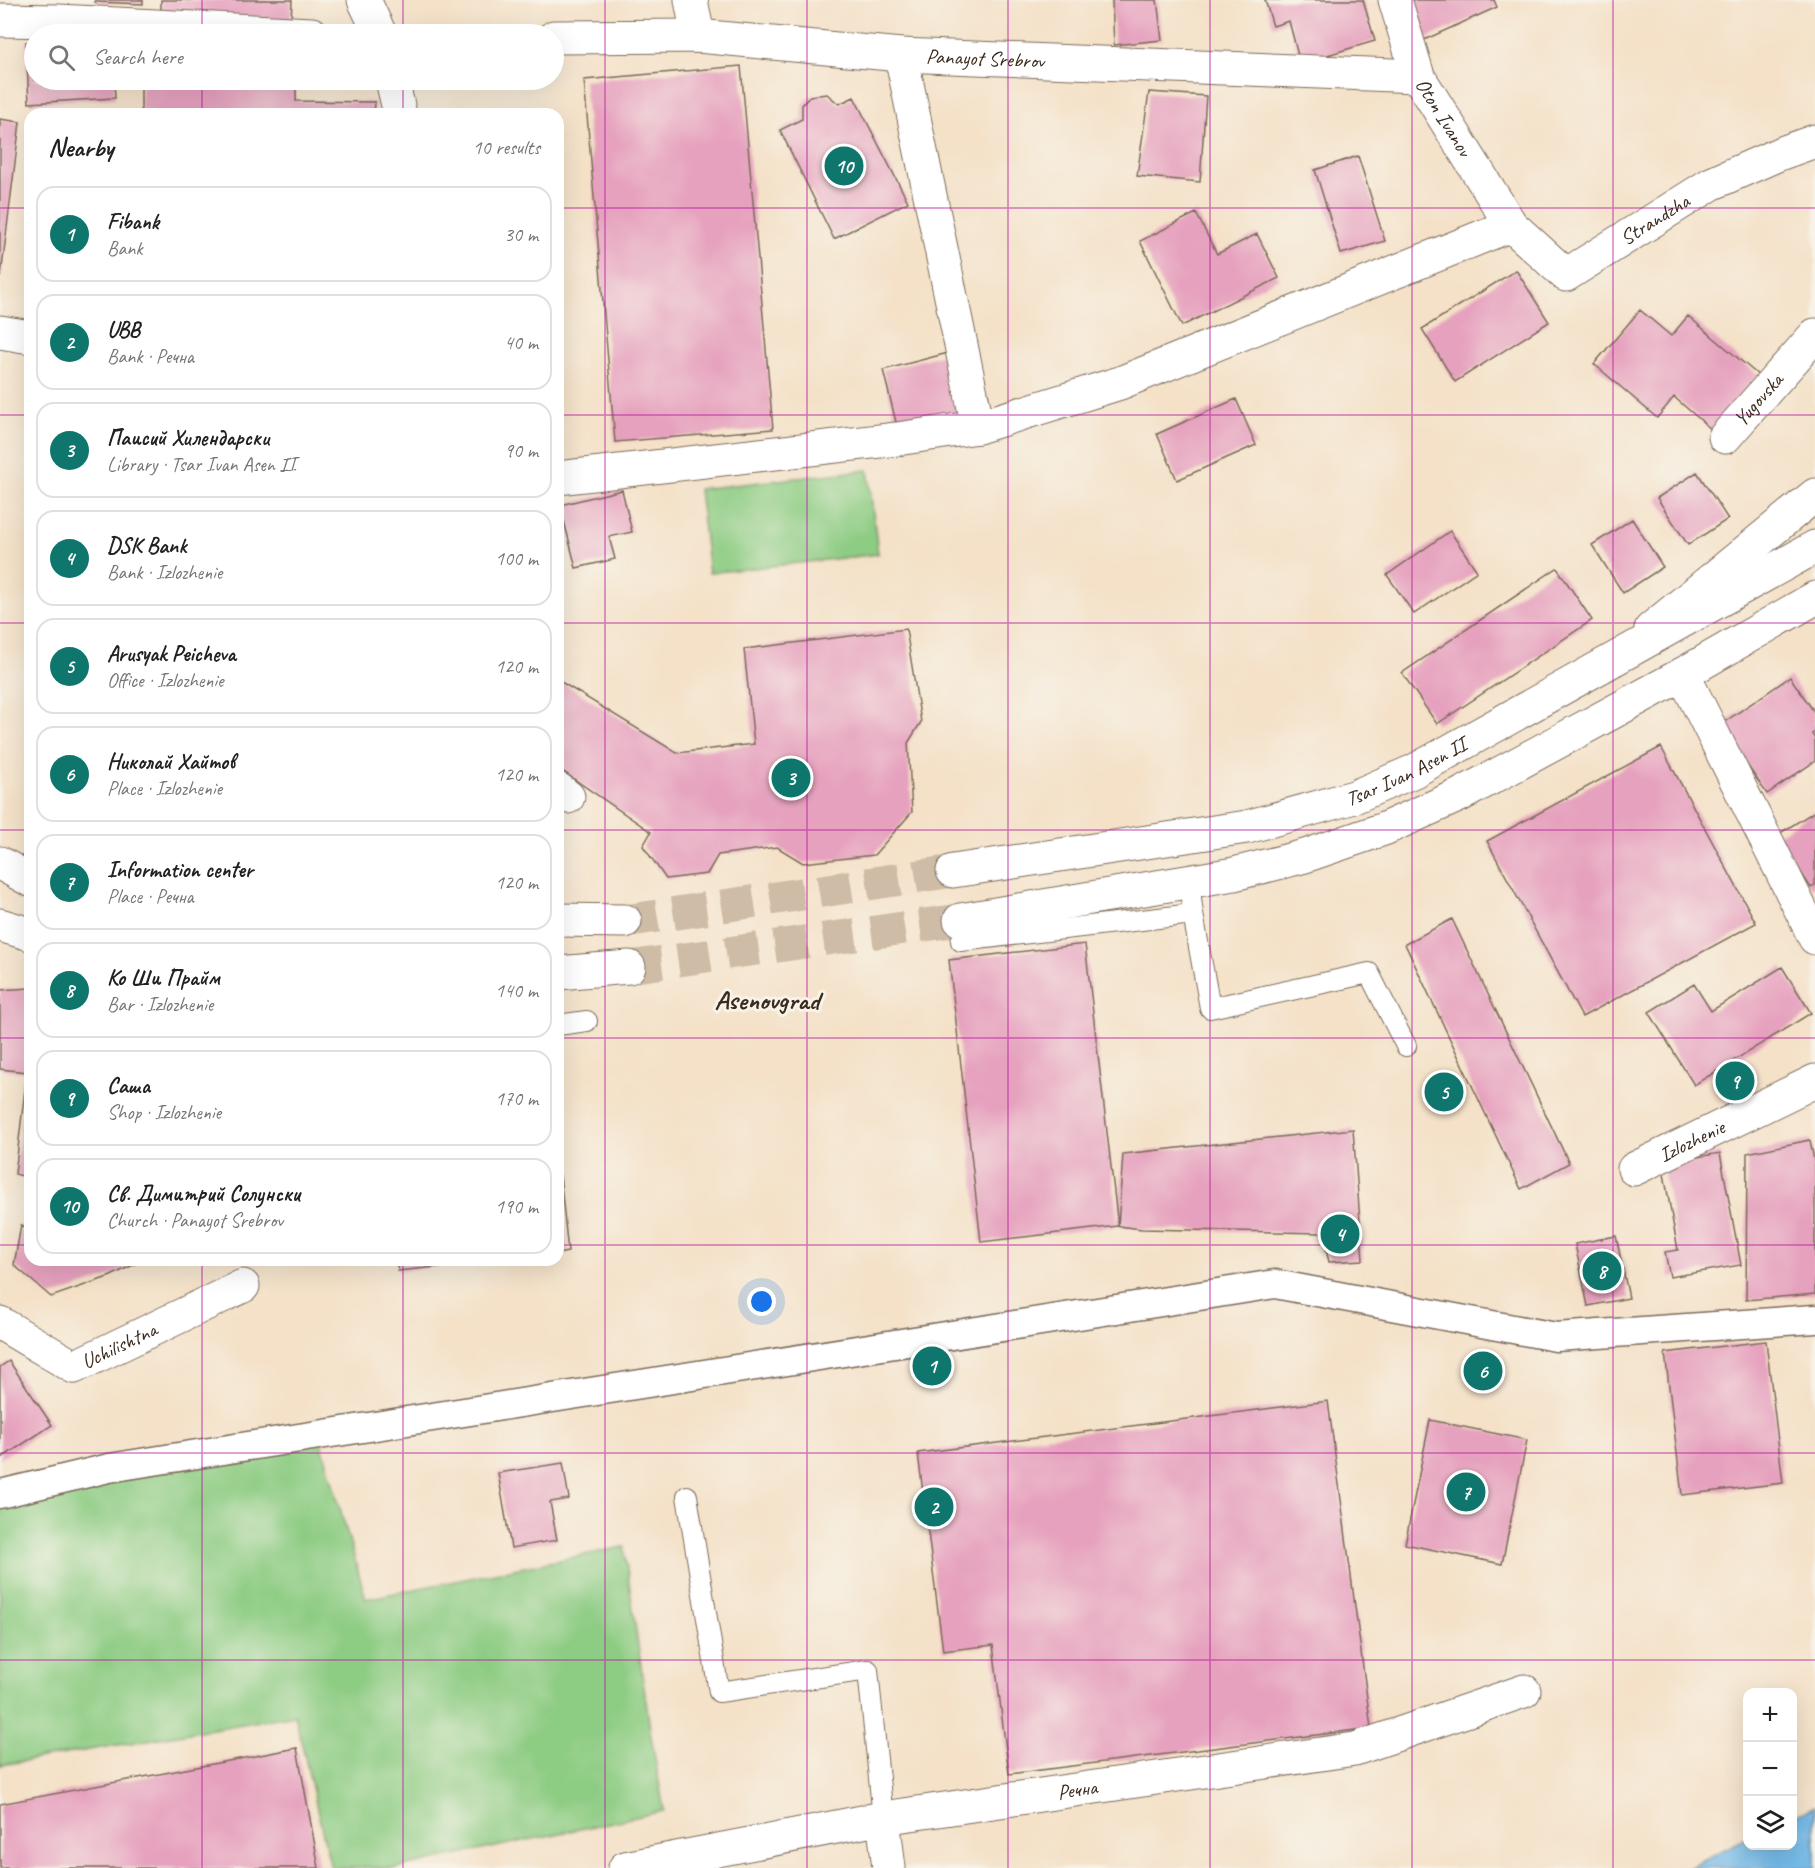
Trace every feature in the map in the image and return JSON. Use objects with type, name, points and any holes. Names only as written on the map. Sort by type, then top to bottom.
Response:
[{"type":"street","points":[[364,0],[375,24]]},
{"type":"street","points":[[691,0],[698,36]]},
{"type":"street","name":"Oton Ivanov","points":[[1395,0],[1418,76],[1511,225]]},
{"type":"street","points":[[0,20],[58,10],[206,24]]},
{"type":"street","name":"Panayot Srebrov","points":[[564,37],[698,36],[901,55],[1418,76]]},
{"type":"street","points":[[901,55],[978,427]]},
{"type":"street","points":[[394,90],[399,108]]},
{"type":"street","name":"Strandzha","points":[[1511,225],[1566,275],[1711,184],[1815,141]]},
{"type":"street","points":[[564,477],[897,440],[978,427],[1120,383],[1511,225]]},
{"type":"street","points":[[0,332],[24,336]]},
{"type":"street","name":"Yugovska","points":[[1725,437],[1815,335]]},
{"type":"street","points":[[1608,664],[1815,495]]},
{"type":"street","name":"Tsar Ivan Asen II","points":[[953,871],[1247,827],[1354,798],[1414,771],[1815,547]]},
{"type":"street","name":"Tsar Ivan Asen II","points":[[961,931],[1234,874],[1296,859],[1384,829],[1460,795],[1683,674],[1815,598]]},
{"type":"street","points":[[1683,674],[1815,938]]},
{"type":"street","points":[[564,920],[625,921]]},
{"type":"street","points":[[0,925],[24,932]]},
{"type":"street","points":[[564,972],[629,967]]},
{"type":"street","name":"Izlozhenie","points":[[1634,1168],[1815,1081]]},
{"type":"street","points":[[0,1494],[121,1466],[1275,1284],[1556,1336],[1815,1319]]},
{"type":"street","name":"Uchilishtna","points":[[0,1323],[74,1367],[243,1286]]},
{"type":"street","name":"Речна","points":[[625,1868],[883,1818],[1355,1749],[1524,1691]]},
{"type":"street","points":[[883,1818],[889,1868]]},
{"type":"lane","points":[[1189,882],[1210,1008],[1369,973],[1406,1047]]},
{"type":"lane","points":[[961,931],[1193,915]]},
{"type":"lane","points":[[564,1024],[587,1021]]},
{"type":"lane","points":[[687,1496],[719,1692],[868,1670],[883,1818]]},
{"type":"green space","points":[[868,470],[878,554],[709,573],[699,489]]},
{"type":"green space","points":[[319,1435],[366,1599],[624,1547],[664,1811],[397,1868],[331,1868],[295,1715],[0,1765],[0,1497]]},
{"type":"water","points":[[1815,1806],[1815,1868],[1687,1868],[1743,1840],[1743,1850],[1797,1850],[1797,1815]]},
{"type":"building","points":[[95,0],[143,0],[143,4],[95,2]]},
{"type":"building","points":[[161,0],[292,0],[291,21],[161,11]]},
{"type":"building","points":[[1112,0],[1157,0],[1162,40],[1114,45]]},
{"type":"building","points":[[1265,0],[1363,0],[1375,41],[1300,63],[1289,21],[1273,26]]},
{"type":"building","points":[[1411,0],[1494,0],[1497,7],[1424,40]]},
{"type":"building","points":[[741,66],[773,429],[615,442],[584,80]]},
{"type":"building","points":[[28,90],[115,90],[115,98],[29,103]]},
{"type":"building","points":[[141,90],[296,90],[296,101],[375,102],[374,108],[141,108]]},
{"type":"building","points":[[1149,92],[1206,96],[1200,182],[1137,176]]},
{"type":"building","points":[[827,94],[839,104],[854,97],[908,202],[834,239],[780,130],[802,119],[802,105],[810,96]]},
{"type":"building","points":[[0,119],[20,122],[1,276],[0,276]]},
{"type":"building","points":[[1358,156],[1385,241],[1341,254],[1315,170]]},
{"type":"building","points":[[1196,213],[1217,254],[1257,234],[1279,278],[1182,326],[1140,241]]},
{"type":"building","points":[[1516,270],[1549,322],[1455,382],[1422,329]]},
{"type":"building","points":[[1640,310],[1671,336],[1688,316],[1758,375],[1712,430],[1674,397],[1657,418],[1594,364]]},
{"type":"building","points":[[952,352],[968,412],[898,430],[883,370]]},
{"type":"building","points":[[1236,399],[1256,445],[1177,480],[1157,434]]},
{"type":"building","points":[[1697,472],[1728,519],[1688,545],[1657,498]]},
{"type":"building","points":[[622,490],[632,532],[609,537],[615,559],[576,568],[564,521],[564,504]]},
{"type":"building","points":[[1632,519],[1663,567],[1623,593],[1592,545]]},
{"type":"building","points":[[1450,531],[1477,571],[1414,614],[1387,575]]},
{"type":"building","points":[[1557,568],[1592,620],[1437,724],[1402,673]]},
{"type":"building","points":[[906,629],[921,722],[908,743],[912,812],[874,855],[803,863],[777,847],[718,855],[707,874],[666,879],[643,846],[651,832],[564,772],[564,684],[677,753],[754,744],[744,649]]},
{"type":"building","points":[[1790,677],[1815,713],[1815,732],[1812,734],[1815,739],[1815,761],[1767,794],[1720,725]]},
{"type":"building","points":[[1661,747],[1756,923],[1582,1017],[1487,841]]},
{"type":"building","points":[[1815,811],[1815,885],[1811,888],[1777,835]]},
{"type":"building","points":[[1452,919],[1569,1163],[1521,1189],[1405,944]]},
{"type":"building","points":[[1085,944],[1118,1226],[981,1242],[949,960]]},
{"type":"building","points":[[1782,967],[1811,1013],[1694,1085],[1649,1012],[1694,984],[1711,1011]]},
{"type":"building","points":[[24,988],[24,1072],[0,1069],[0,990]]},
{"type":"building","points":[[24,1098],[24,1176],[15,1174]]},
{"type":"building","points":[[1353,1129],[1363,1260],[1329,1262],[1322,1233],[1142,1229],[1118,1226],[1123,1154]]},
{"type":"building","points":[[1810,1140],[1815,1165],[1815,1294],[1746,1300],[1747,1153]]},
{"type":"building","points":[[1720,1153],[1741,1265],[1670,1277],[1665,1252],[1678,1250],[1662,1163]]},
{"type":"building","points":[[564,1214],[568,1252],[564,1253]]},
{"type":"building","points":[[21,1225],[24,1227],[24,1266],[131,1266],[111,1276],[51,1297],[14,1265]]},
{"type":"building","points":[[1616,1236],[1629,1298],[1588,1306],[1575,1244]]},
{"type":"building","points":[[397,1266],[447,1266],[398,1271]]},
{"type":"building","points":[[1766,1341],[1783,1483],[1682,1495],[1665,1353]]},
{"type":"building","points":[[9,1361],[52,1425],[0,1459],[0,1367]]},
{"type":"building","points":[[1328,1401],[1371,1728],[1009,1774],[993,1645],[943,1651],[918,1453]]},
{"type":"building","points":[[1430,1420],[1527,1440],[1502,1564],[1405,1544]]},
{"type":"building","points":[[563,1463],[569,1499],[550,1502],[557,1540],[511,1548],[498,1473]]},
{"type":"building","points":[[297,1748],[319,1868],[0,1868],[0,1804]]},
{"type":"tunnel","points":[[625,921],[953,871]]},
{"type":"tunnel","points":[[629,967],[960,920]]},
{"type":"place","name":"Св. Димитрий Солунски","points":[[844,166]]},
{"type":"place","name":"Паисий Хилендарски","points":[[791,778]]},
{"type":"place","name":"Саша","points":[[1735,1081]]},
{"type":"place","name":"Arusyak Peicheva","points":[[1444,1092]]},
{"type":"place","name":"DSK Bank","points":[[1340,1234]]},
{"type":"place","name":"Ко Ши Прайм","points":[[1602,1271]]},
{"type":"place","name":"Fibank","points":[[932,1366]]},
{"type":"place","name":"Николай Хайтов","points":[[1483,1371]]},
{"type":"place","name":"Information center","points":[[1466,1492]]},
{"type":"place","name":"UBB","points":[[934,1507]]},
{"type":"district","name":"Asenovgrad","points":[[767,1000]]}]
